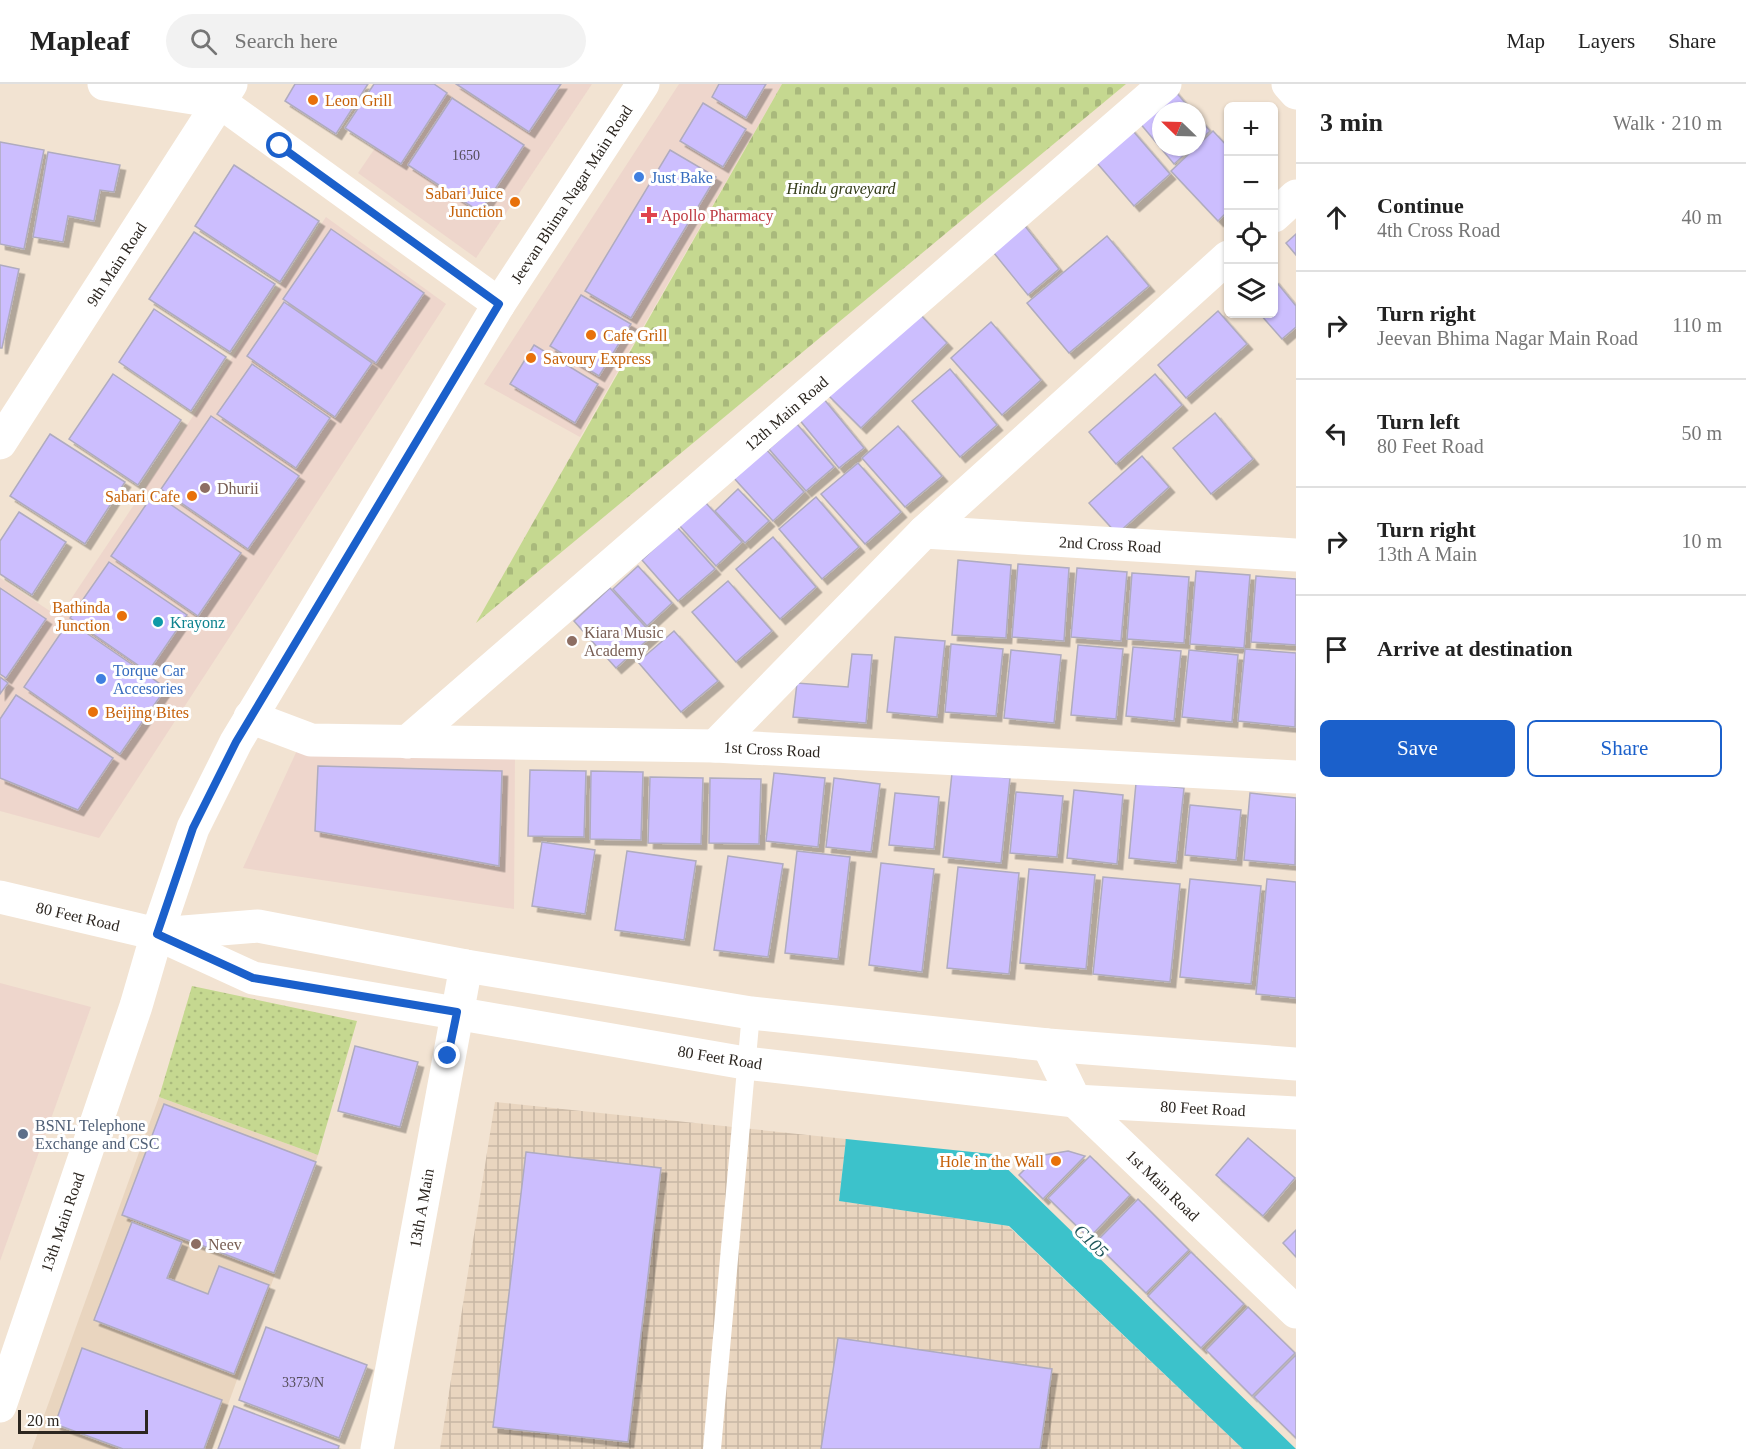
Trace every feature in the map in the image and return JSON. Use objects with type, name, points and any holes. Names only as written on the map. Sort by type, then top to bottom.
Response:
[{"type":"street","points":[[104,84],[226,93]]},
{"type":"street","points":[[188,84],[226,93],[499,304]]},
{"type":"street","name":"Jeevan Bhima Nagar Main Road","points":[[157,934],[193,828],[250,717],[499,304],[643,84]]},
{"type":"street","name":"12th Main Road","points":[[407,742],[1165,84]]},
{"type":"street","points":[[1288,84],[1296,93]]},
{"type":"street","name":"9th Main Road","points":[[5,426],[226,93]]},
{"type":"street","points":[[1278,212],[1296,196]]},
{"type":"street","points":[[715,746],[924,532],[1224,261]]},
{"type":"street","name":"2nd Cross Road","points":[[924,532],[1296,555]]},
{"type":"street","name":"1st Cross Road","points":[[250,717],[311,740],[715,746],[1296,777]]},
{"type":"street","name":"80 Feet Road","points":[[0,897],[157,934],[253,978],[745,1063],[1075,1101],[1296,1113]]},
{"type":"street","name":"80 Feet Road","points":[[157,934],[258,926],[466,966],[751,1013],[1048,1045],[1296,1064]]},
{"type":"street","name":"13th Main Road","points":[[0,1406],[136,1006],[157,934]]},
{"type":"street","name":"13th A Main","points":[[377,1449],[466,966]]},
{"type":"street","name":"1st Main Road","points":[[1048,1045],[1075,1101],[1296,1312]]},
{"type":"lane","points":[[712,1449],[751,1013]]},
{"type":"shaded area","points":[[419,84],[592,84],[476,258],[358,173]]},
{"type":"shaded area","points":[[679,84],[782,84],[580,437],[484,384]]},
{"type":"shaded area","points":[[326,217],[446,304],[99,838],[0,811],[0,578],[59,617]]},
{"type":"shaded area","points":[[299,746],[515,759],[514,909],[243,868]]},
{"type":"shaded area","name":"BSNL Telephone Exchange and CSC","points":[[0,983],[91,1007],[0,1261]]},
{"type":"shaded area","name":"Neev","points":[[159,1097],[318,1155],[212,1449],[32,1449]]},
{"type":"shaded area","points":[[495,1102],[846,1139],[839,1201],[1008,1226],[1243,1449],[440,1449]]},
{"type":"green space","name":"Hindu graveyard","points":[[782,84],[1126,84],[476,623]]},
{"type":"green space","points":[[192,986],[357,1021],[318,1155],[159,1097]]},
{"type":"water","points":[[846,1139],[992,1154],[1296,1449],[1243,1449],[1009,1226],[839,1201]]},
{"type":"building","points":[[295,84],[368,84],[336,134],[285,101]]},
{"type":"building","points":[[374,84],[434,84],[447,93],[401,164],[345,128]]},
{"type":"building","points":[[456,84],[561,84],[529,132]]},
{"type":"building","points":[[719,84],[766,84],[746,118],[712,97]]},
{"type":"building","points":[[1170,85],[1184,102],[1152,102],[1152,138],[1134,116]]},
{"type":"building","points":[[452,98],[524,145],[480,212],[408,165]]},
{"type":"building","points":[[703,103],[746,129],[723,167],[680,141]]},
{"type":"building","points":[[1127,124],[1152,153],[1152,156],[1170,174],[1134,206],[1091,156]]},
{"type":"building","points":[[1213,131],[1224,143],[1224,215],[1218,221],[1171,171],[1187,156],[1206,156],[1206,138]]},
{"type":"building","points":[[0,142],[44,150],[24,249],[0,244]]},
{"type":"building","points":[[670,150],[716,177],[631,318],[585,291]]},
{"type":"building","points":[[48,152],[120,165],[114,192],[100,190],[94,221],[68,216],[63,242],[33,237]]},
{"type":"building","points":[[1167,156],[1183,156],[1174,164]]},
{"type":"building","points":[[234,165],[319,221],[280,282],[195,226]]},
{"type":"building","points":[[1017,216],[1059,269],[1028,295],[985,242]]},
{"type":"building","points":[[331,229],[424,293],[376,363],[283,299]]},
{"type":"building","points":[[194,232],[275,284],[230,352],[149,299]]},
{"type":"building","points":[[1296,234],[1296,255],[1286,243]]},
{"type":"building","points":[[1107,236],[1149,286],[1069,353],[1027,303]]},
{"type":"building","points":[[0,265],[19,269],[2,348],[0,348]]},
{"type":"building","points":[[1278,284],[1296,306],[1296,327],[1282,339],[1264,318],[1278,318]]},
{"type":"building","name":"Cafe Grill","points":[[581,295],[631,324],[599,376],[550,346]]},
{"type":"building","points":[[284,302],[372,363],[335,417],[247,356]]},
{"type":"building","points":[[154,309],[226,357],[191,411],[119,362]]},
{"type":"building","points":[[916,310],[947,343],[861,428],[828,395]]},
{"type":"building","points":[[1218,311],[1247,344],[1186,398],[1158,365]]},
{"type":"building","points":[[991,322],[1041,380],[1002,415],[951,358]]},
{"type":"building","points":[[534,345],[598,384],[575,423],[510,384]]},
{"type":"building","points":[[252,364],[330,418],[296,468],[217,414]]},
{"type":"building","points":[[950,369],[997,425],[960,457],[912,401]]},
{"type":"building","points":[[113,374],[181,420],[138,485],[69,439]]},
{"type":"building","points":[[1155,374],[1182,405],[1116,464],[1089,432]]},
{"type":"building","points":[[823,398],[864,448],[839,468],[798,418]]},
{"type":"building","points":[[1215,413],[1253,459],[1211,494],[1173,448]]},
{"type":"building","points":[[211,416],[299,476],[248,549],[161,489]]},
{"type":"building","points":[[797,424],[834,467],[806,491],[769,449]]},
{"type":"building","points":[[898,426],[942,476],[905,507],[862,458]]},
{"type":"building","points":[[50,434],[125,482],[85,544],[10,496]]},
{"type":"building","points":[[766,449],[804,492],[773,521],[733,477]]},
{"type":"building","points":[[1142,456],[1169,487],[1117,534],[1089,503]]},
{"type":"building","points":[[858,463],[901,512],[865,544],[821,494]]},
{"type":"building","points":[[738,489],[769,521],[745,543],[715,511]]},
{"type":"building","points":[[154,493],[241,553],[198,616],[111,556]]},
{"type":"building","points":[[816,497],[859,547],[822,579],[779,529]]},
{"type":"building","points":[[705,502],[742,542],[716,566],[679,525]]},
{"type":"building","points":[[19,512],[66,542],[32,595],[0,574],[0,541]]},
{"type":"building","points":[[677,527],[715,569],[678,601],[642,560]]},
{"type":"building","points":[[773,537],[816,587],[780,619],[736,569]]},
{"type":"building","points":[[958,560],[1011,565],[1006,638],[952,635]]},
{"type":"building","points":[[109,562],[187,615],[148,672],[70,618]]},
{"type":"building","points":[[1018,564],[1069,568],[1064,641],[1012,637]]},
{"type":"building","points":[[638,566],[672,603],[647,626],[613,589]]},
{"type":"building","points":[[1077,568],[1127,572],[1121,641],[1071,637]]},
{"type":"building","points":[[1196,571],[1250,575],[1244,648],[1190,644]]},
{"type":"building","points":[[1132,573],[1189,577],[1184,643],[1127,639]]},
{"type":"building","points":[[1256,576],[1296,579],[1296,645],[1251,642]]},
{"type":"building","points":[[728,581],[772,631],[736,662],[692,612]]},
{"type":"building","points":[[0,588],[46,619],[6,678],[0,674]]},
{"type":"building","points":[[610,588],[653,635],[616,668],[574,621]]},
{"type":"building","points":[[69,621],[166,688],[120,754],[24,687]]},
{"type":"building","points":[[674,631],[718,681],[681,712],[638,662]]},
{"type":"building","points":[[895,637],[945,641],[937,717],[887,712]]},
{"type":"building","points":[[951,644],[1003,649],[996,716],[945,712]]},
{"type":"building","points":[[1078,645],[1123,649],[1116,719],[1071,715]]},
{"type":"building","points":[[1133,647],[1181,651],[1174,721],[1126,716]]},
{"type":"building","points":[[1245,649],[1296,653],[1295,727],[1238,721]]},
{"type":"building","points":[[1011,650],[1061,655],[1054,723],[1004,718]]},
{"type":"building","points":[[1189,650],[1238,655],[1232,722],[1182,717]]},
{"type":"building","points":[[852,654],[872,655],[866,723],[793,717],[797,683],[848,687]]},
{"type":"building","points":[[0,677],[8,683],[0,694]]},
{"type":"building","points":[[16,695],[113,758],[78,810],[0,778],[0,719]]},
{"type":"building","points":[[318,766],[502,771],[499,866],[315,831]]},
{"type":"building","points":[[530,770],[586,771],[584,837],[528,836]]},
{"type":"building","points":[[591,771],[643,772],[641,840],[590,839]]},
{"type":"building","points":[[774,773],[825,778],[818,847],[766,841]]},
{"type":"building","points":[[952,773],[1010,778],[1001,863],[943,857]]},
{"type":"building","points":[[650,777],[703,778],[701,844],[648,843]]},
{"type":"building","points":[[710,778],[761,779],[759,844],[709,843]]},
{"type":"building","points":[[834,778],[880,784],[871,852],[826,847]]},
{"type":"building","points":[[1136,783],[1184,788],[1176,863],[1129,858]]},
{"type":"building","points":[[1074,790],[1123,795],[1117,864],[1067,858]]},
{"type":"building","points":[[1016,792],[1063,796],[1057,857],[1010,853]]},
{"type":"building","points":[[895,793],[939,797],[934,849],[889,845]]},
{"type":"building","points":[[1250,793],[1296,798],[1295,865],[1244,860]]},
{"type":"building","points":[[1190,805],[1241,810],[1236,860],[1185,855]]},
{"type":"building","points":[[542,842],[595,850],[585,914],[532,906]]},
{"type":"building","points":[[627,851],[696,861],[684,940],[615,930]]},
{"type":"building","points":[[797,851],[850,857],[838,959],[785,953]]},
{"type":"building","points":[[728,856],[783,864],[768,957],[714,950]]},
{"type":"building","points":[[881,863],[934,869],[922,972],[869,965]]},
{"type":"building","points":[[958,867],[1019,873],[1009,974],[947,968]]},
{"type":"building","points":[[1029,869],[1095,875],[1086,969],[1020,963]]},
{"type":"building","points":[[1103,877],[1180,884],[1170,982],[1093,974]]},
{"type":"building","points":[[1190,879],[1261,886],[1251,984],[1180,977]]},
{"type":"building","points":[[1267,879],[1296,882],[1296,998],[1256,994]]},
{"type":"building","points":[[355,1046],[418,1062],[400,1127],[338,1111]]},
{"type":"building","points":[[164,1104],[316,1162],[274,1273],[122,1215]]},
{"type":"building","points":[[1248,1138],[1295,1178],[1263,1216],[1216,1175]]},
{"type":"building","points":[[1068,1151],[1085,1156],[1043,1199],[1019,1175],[1038,1156]]},
{"type":"building","points":[[526,1152],[661,1168],[628,1442],[493,1427]]},
{"type":"building","points":[[1090,1156],[1130,1195],[1089,1238],[1048,1198]]},
{"type":"building","points":[[1138,1199],[1189,1250],[1146,1293],[1095,1243]]},
{"type":"building","points":[[132,1222],[182,1242],[167,1278],[208,1294],[219,1266],[269,1285],[234,1374],[94,1320]]},
{"type":"building","points":[[1296,1230],[1296,1257],[1283,1243]]},
{"type":"building","points":[[1191,1252],[1244,1304],[1201,1348],[1148,1296]]},
{"type":"building","points":[[1248,1307],[1295,1353],[1252,1396],[1206,1350]]},
{"type":"building","points":[[266,1327],[367,1365],[339,1438],[239,1400]]},
{"type":"building","points":[[838,1338],[1052,1369],[1040,1449],[821,1449]]},
{"type":"building","points":[[82,1348],[222,1400],[204,1449],[123,1449],[55,1424]]},
{"type":"building","points":[[1296,1355],[1296,1438],[1254,1397]]},
{"type":"building","points":[[234,1406],[339,1446],[338,1449],[218,1449]]},
{"type":"place","name":"Leon Grill","points":[[313,100]]},
{"type":"place","name":"Just Bake","points":[[639,177]]},
{"type":"place","name":"Sabari Juice Junction","points":[[515,202]]},
{"type":"place","name":"Apollo Pharmacy","points":[[649,215]]},
{"type":"place","name":"Cafe Grill","points":[[591,335]]},
{"type":"place","name":"Savoury Express","points":[[531,358]]},
{"type":"place","name":"Dhurii","points":[[205,488]]},
{"type":"place","name":"Sabari Cafe","points":[[192,496]]},
{"type":"place","name":"Bathinda Junction","points":[[122,616]]},
{"type":"place","name":"Krayonz","points":[[158,622]]},
{"type":"place","name":"Kiara Music Academy","points":[[572,641]]},
{"type":"place","name":"Torque Car Accesories","points":[[101,679]]},
{"type":"place","name":"Beijing Bites","points":[[93,712]]},
{"type":"place","name":"BSNL Telephone Exchange and CSC","points":[[23,1134]]},
{"type":"place","name":"Hole in the Wall","points":[[1056,1161]]},
{"type":"place","name":"Neev","points":[[196,1244]]},
{"type":"route","points":[[280,146],[499,304],[236,742],[193,828],[157,934],[253,978],[457,1012],[448,1056]]},
{"type":"water label","name":"C105","points":[[1091,1241]]}]
